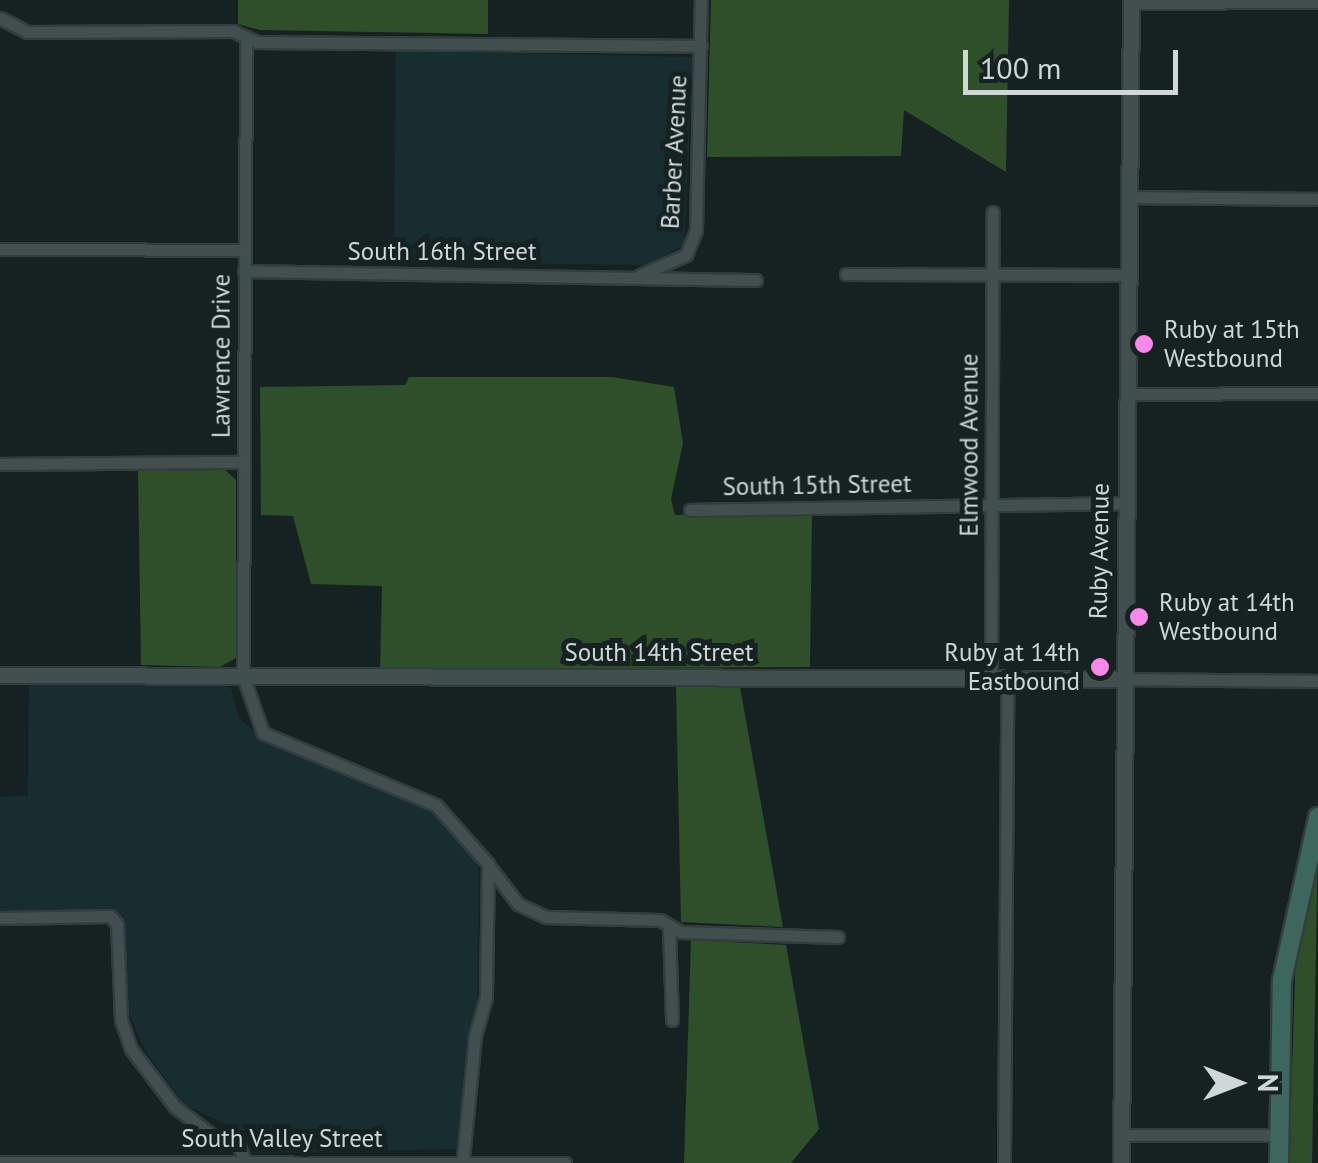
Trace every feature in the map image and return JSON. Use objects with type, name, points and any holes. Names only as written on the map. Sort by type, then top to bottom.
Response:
[{"type":"main road","points":[[1279,1163],[1282,980],[1318,817]]},
{"type":"street","name":"Barber Avenue","points":[[640,275],[686,254],[696,230],[702,0]]},
{"type":"street","points":[[1131,1],[1318,2]]},
{"type":"street","name":"Ruby Avenue","points":[[1122,1163],[1122,679],[1131,1]]},
{"type":"street","points":[[0,18],[28,32],[246,36],[256,42],[701,46]]},
{"type":"street","name":"Lawrence Drive","points":[[246,36],[243,676],[263,733],[436,805],[531,913],[660,920],[669,929],[838,936]]},
{"type":"street","points":[[1127,197],[1318,199]]},
{"type":"street","name":"Elmwood Avenue","points":[[993,212],[991,504],[999,678],[1004,1163]]},
{"type":"street","points":[[0,249],[243,250]]},
{"type":"street","name":"South 16th Street","points":[[244,272],[640,275],[756,280]]},
{"type":"street","points":[[846,274],[1126,275]]},
{"type":"street","points":[[1126,394],[1318,393]]},
{"type":"street","points":[[0,464],[244,462]]},
{"type":"street","name":"South 15th Street","points":[[690,510],[1125,503]]},
{"type":"street","name":"South 14th Street","points":[[0,676],[1318,681]]},
{"type":"street","points":[[463,1159],[475,1036],[486,996],[488,864]]},
{"type":"street","points":[[0,918],[110,916],[119,940],[121,1020],[131,1049],[175,1107],[216,1138],[237,1142],[246,1162]]},
{"type":"street","points":[[669,929],[672,1020]]},
{"type":"street","points":[[1122,1135],[1278,1135]]},
{"type":"street","name":"South Valley Street","points":[[0,1162],[463,1159],[565,1163]]},
{"type":"shaded area","points":[[396,50],[693,57],[684,245],[649,265],[394,262]]},
{"type":"shaded area","points":[[29,684],[224,685],[231,688],[239,718],[266,742],[433,808],[474,853],[479,872],[477,1005],[464,1069],[460,1149],[254,1153],[245,1134],[184,1104],[146,1052],[127,1009],[118,914],[0,912],[0,797],[28,796]]},
{"type":"green space","points":[[238,0],[488,0],[488,34],[260,30],[238,24]]},
{"type":"green space","points":[[711,0],[1009,0],[1006,172],[904,110],[901,156],[707,157]]},
{"type":"green space","points":[[409,377],[612,377],[674,387],[683,443],[671,499],[675,515],[812,512],[810,667],[380,669],[382,586],[311,584],[293,516],[261,515],[260,387],[405,385]]},
{"type":"green space","points":[[225,470],[236,480],[236,658],[220,667],[141,665],[138,471]]},
{"type":"green space","points":[[676,687],[740,687],[783,927],[681,922]]},
{"type":"green space","points":[[1318,838],[1312,1163],[1289,1163],[1296,949]]},
{"type":"green space","points":[[691,940],[786,945],[819,1129],[791,1163],[684,1163]]},
{"type":"place","name":"Ruby at 15th Westbound","points":[[1144,344]]},
{"type":"place","name":"Ruby at 14th Westbound","points":[[1139,617]]},
{"type":"place","name":"Ruby at 14th Eastbound","points":[[1100,667]]}]
